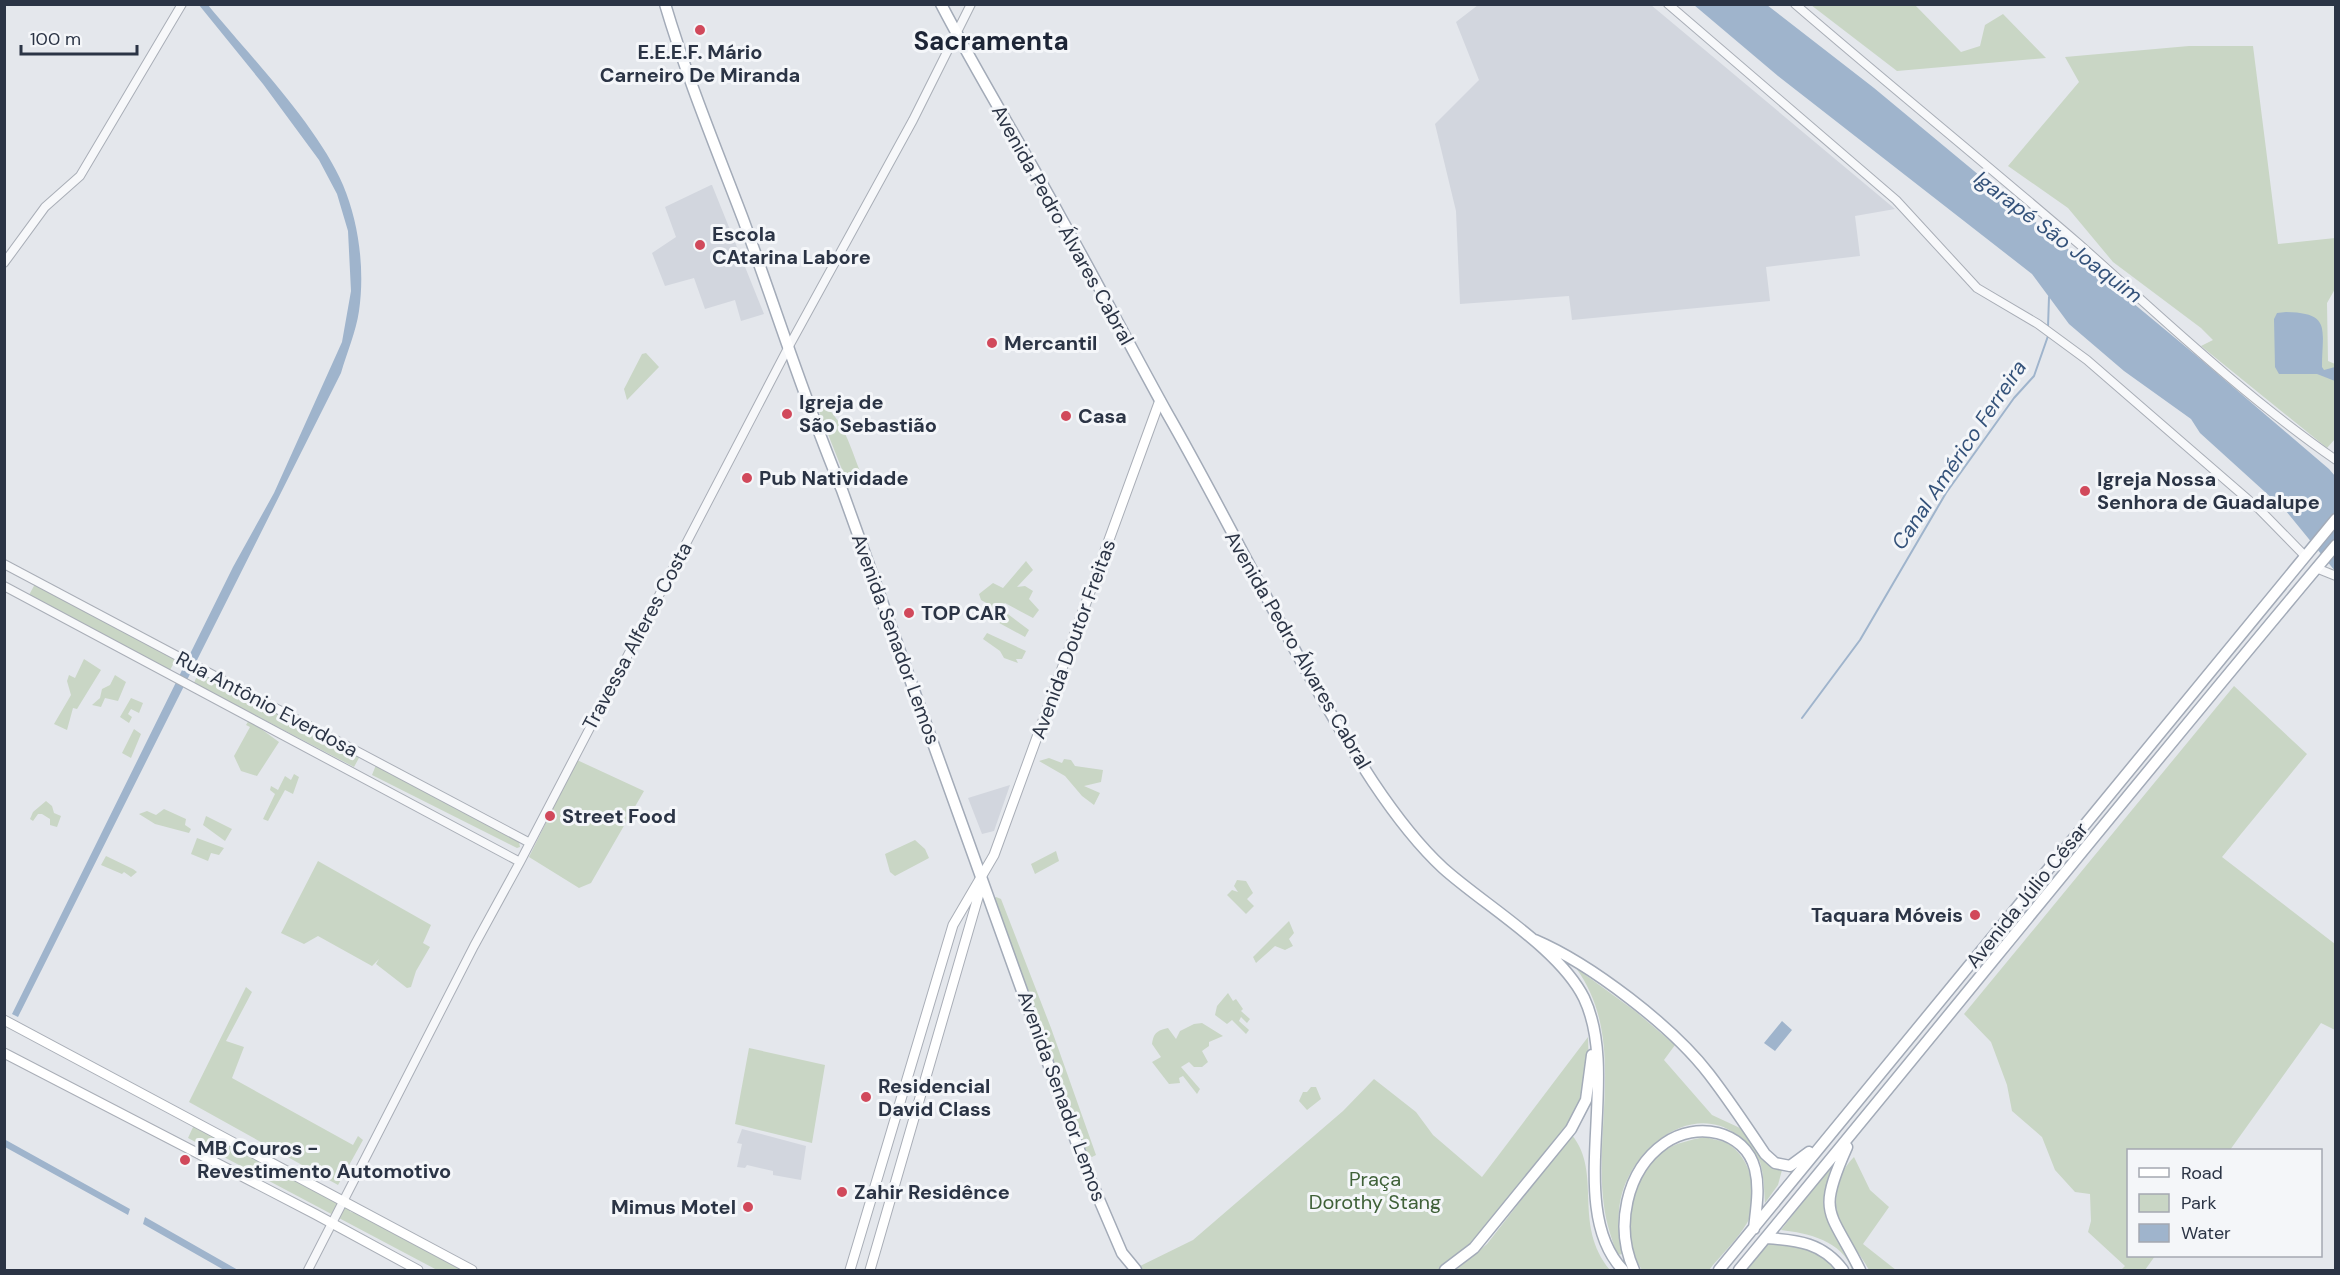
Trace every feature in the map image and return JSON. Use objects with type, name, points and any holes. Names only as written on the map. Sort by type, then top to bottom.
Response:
[{"type":"main road","name":"Avenida Senador Lemos","points":[[665,4],[697,103],[743,219],[788,348],[983,878],[1086,1169],[1122,1253],[1136,1270]]},
{"type":"main road","name":"Avenida Pedro Álvares Cabral","points":[[941,4],[1061,217],[1309,673],[1372,780],[1418,842],[1443,868],[1532,939],[1573,981],[1582,995],[1591,1016],[1596,1040],[1598,1072],[1596,1205],[1599,1228],[1607,1249],[1623,1270]]},
{"type":"main road","name":"Avenida Doutor Freitas","points":[[870,1270],[983,878],[1021,781],[1160,400]]},
{"type":"main road","name":"Avenida Júlio César","points":[[1719,1270],[2336,519]]},
{"type":"main road","name":"Avenida Júlio César","points":[[1739,1270],[1853,1135],[2231,668],[2336,545]]},
{"type":"main road","name":"Avenida Doutor Freitas","points":[[850,1270],[953,925],[983,878]]},
{"type":"main road","points":[[1532,939],[1557,948],[1586,965],[1678,1040],[1708,1073],[1765,1154],[1776,1162],[1790,1166],[1802,1160],[1834,1121],[1851,1110]]},
{"type":"main road","points":[[4,1020],[472,1270]]},
{"type":"main road","points":[[922,1031],[930,1036],[939,1036]]},
{"type":"main road","points":[[1445,1270],[1474,1248],[1571,1129],[1586,1100],[1596,1040]]},
{"type":"main road","points":[[4,1053],[418,1270]]},
{"type":"main road","points":[[913,1059],[921,1059],[930,1066]]},
{"type":"main road","points":[[1634,1270],[1629,1258],[1625,1221],[1631,1185],[1664,1143],[1675,1138],[1696,1131],[1708,1131],[1725,1134],[1738,1142],[1749,1155],[1756,1175],[1757,1198],[1754,1229]]},
{"type":"main road","points":[[1853,1135],[1831,1183],[1829,1209],[1839,1236],[1860,1270]]},
{"type":"main road","points":[[1766,1238],[1811,1244],[1835,1259],[1843,1270]]},
{"type":"street","points":[[4,263],[45,207],[80,176],[182,4]]},
{"type":"street","name":"Travessa Alferes Costa","points":[[308,1270],[474,946],[788,348],[913,120],[971,4]]},
{"type":"street","points":[[1668,4],[1896,200],[1977,288],[2038,324],[2087,360],[2259,509],[2305,556]]},
{"type":"street","points":[[1795,4],[1922,114],[1988,166],[2231,377],[2336,460]]},
{"type":"street","name":"Rua Antônio Everdosa","points":[[4,564],[196,668],[530,843]]},
{"type":"street","points":[[2316,567],[2336,576]]},
{"type":"street","name":"Rua Antônio Everdosa","points":[[4,586],[520,862]]},
{"type":"shaded area","points":[[1478,5],[1651,5],[1895,209],[1855,216],[1860,256],[1766,267],[1770,301],[1572,320],[1569,296],[1460,304],[1456,211],[1435,124],[1479,80],[1456,22]]},
{"type":"shaded area","name":"Escola CAtarina Labore","points":[[712,185],[764,314],[741,321],[735,300],[705,309],[694,278],[665,286],[652,253],[676,237],[665,207]]},
{"type":"shaded area","points":[[1010,785],[994,831],[982,834],[968,798]]},
{"type":"shaded area","points":[[742,1129],[806,1146],[801,1180],[773,1175],[773,1171],[747,1165],[745,1168],[737,1167],[742,1144],[737,1143]]},
{"type":"green space","points":[[1811,5],[1915,5],[1961,52],[1980,46],[1985,25],[2003,14],[2046,58],[1897,71]]},
{"type":"green space","points":[[2189,46],[2253,46],[2278,244],[2335,238],[2335,289],[2327,303],[2328,361],[2335,364],[2335,439],[2327,448],[2201,346],[2213,340],[2201,328],[2113,262],[2068,208],[2008,166],[2079,82],[2065,57]]},
{"type":"green space","points":[[646,353],[659,367],[627,400],[624,389],[642,354]]},
{"type":"green space","points":[[814,399],[824,405],[838,421],[860,471],[845,477]]},
{"type":"green space","points":[[1026,561],[1033,570],[1017,587],[1025,586],[1033,591],[1029,599],[1039,610],[1033,618],[1005,603],[1000,608],[1029,630],[1025,637],[990,618],[990,605],[981,600],[979,594],[993,583],[1003,588]]},
{"type":"green space","points":[[35,584],[176,659],[170,670],[29,595]]},
{"type":"green space","points":[[987,633],[1026,651],[1022,659],[1016,659],[1018,663],[1004,658],[1000,651],[983,639]]},
{"type":"green space","points":[[84,659],[101,670],[77,709],[73,708],[67,730],[54,724],[71,695],[67,681],[69,675],[75,678]]},
{"type":"green space","points":[[199,671],[360,756],[354,767],[194,683]]},
{"type":"green space","points":[[115,675],[126,682],[118,701],[105,698],[101,707],[92,705],[100,698],[102,689],[110,685]]},
{"type":"green space","points":[[2234,686],[2307,754],[2222,857],[2335,944],[2335,1030],[2321,1023],[2231,1149],[2127,1149],[2127,1257],[2154,1257],[2145,1270],[2121,1270],[2125,1266],[2088,1232],[2091,1221],[2090,1194],[2075,1192],[2055,1170],[2042,1137],[2012,1111],[2007,1085],[1991,1042],[1964,1014]]},
{"type":"green space","points":[[131,698],[143,703],[139,713],[131,709],[128,714],[132,717],[129,723],[120,717]]},
{"type":"green space","points":[[249,720],[279,742],[257,776],[241,771],[234,756],[250,727],[246,725]]},
{"type":"green space","points":[[134,729],[141,734],[131,758],[122,753]]},
{"type":"green space","points":[[1049,758],[1062,763],[1064,759],[1071,760],[1075,766],[1103,770],[1101,782],[1084,786],[1100,793],[1094,805],[1082,796],[1065,776],[1039,761]]},
{"type":"green space","points":[[577,760],[644,791],[591,883],[579,888],[529,857]]},
{"type":"green space","points":[[376,765],[519,842],[520,847],[517,848],[372,775]]},
{"type":"green space","points":[[294,774],[299,777],[293,794],[285,790],[268,821],[263,819],[275,794],[270,790],[271,786],[278,790],[285,776],[291,780]]},
{"type":"green space","points":[[46,801],[52,806],[54,813],[61,816],[57,827],[50,825],[50,819],[42,814],[38,814],[33,821],[30,819],[33,812]]},
{"type":"green space","points":[[164,809],[186,819],[185,825],[191,829],[189,833],[155,824],[139,814],[147,811],[156,815]]},
{"type":"green space","points":[[206,816],[232,829],[225,841],[203,825]]},
{"type":"green space","points":[[197,838],[224,848],[219,855],[211,853],[208,861],[191,854]]},
{"type":"green space","points":[[915,840],[925,849],[929,858],[895,876],[890,872],[885,854]]},
{"type":"green space","points":[[1056,851],[1059,861],[1035,874],[1031,864]]},
{"type":"green space","points":[[106,856],[137,872],[131,877],[124,872],[122,874],[101,865]]},
{"type":"green space","points":[[318,861],[431,925],[423,943],[430,947],[416,971],[411,987],[407,988],[376,964],[379,959],[372,966],[318,936],[304,944],[281,933]]},
{"type":"green space","points":[[1237,880],[1246,881],[1253,893],[1247,899],[1254,906],[1246,914],[1227,895],[1232,890],[1238,892],[1234,886]]},
{"type":"green space","points":[[996,897],[1001,899],[1051,1028],[1096,1155],[1092,1157],[1083,1151],[993,899]]},
{"type":"green space","points":[[1289,921],[1294,933],[1289,939],[1293,946],[1285,950],[1275,946],[1256,963],[1253,957]]},
{"type":"green space","points":[[1576,968],[1635,1011],[1675,1045],[1664,1060],[1712,1115],[1740,1128],[1772,1166],[1782,1170],[1778,1185],[1765,1203],[1760,1162],[1747,1143],[1736,1134],[1721,1126],[1705,1123],[1674,1130],[1647,1151],[1628,1178],[1621,1196],[1619,1215],[1623,1254],[1617,1255],[1605,1212],[1602,1176],[1605,1084],[1600,1024],[1591,995]]},
{"type":"green space","points":[[246,987],[252,992],[226,1041],[244,1047],[232,1078],[353,1145],[358,1136],[363,1140],[338,1185],[189,1102]]},
{"type":"green space","points":[[1228,993],[1233,1001],[1236,999],[1243,1009],[1241,1011],[1250,1019],[1247,1023],[1241,1017],[1239,1021],[1249,1030],[1246,1034],[1232,1020],[1227,1024],[1215,1015],[1217,1006]]},
{"type":"green space","points":[[1202,1023],[1223,1036],[1209,1042],[1209,1046],[1202,1051],[1208,1062],[1202,1067],[1194,1067],[1189,1062],[1181,1067],[1200,1089],[1197,1094],[1183,1076],[1179,1078],[1180,1083],[1169,1084],[1152,1062],[1161,1057],[1152,1044],[1155,1034],[1161,1030],[1168,1028],[1176,1039],[1180,1031]]},
{"type":"green space","name":"Praça Dorothy Stang","points":[[1588,1037],[1589,1074],[1578,1115],[1455,1264],[1439,1270],[1134,1269],[1193,1240],[1343,1111],[1374,1079],[1416,1112],[1433,1135],[1482,1177]]},
{"type":"green space","points":[[749,1048],[825,1065],[812,1143],[735,1124]]},
{"type":"green space","points":[[1311,1087],[1316,1087],[1321,1099],[1307,1110],[1299,1101],[1303,1092],[1307,1092]]},
{"type":"green space","points":[[194,1125],[351,1210],[350,1212],[358,1213],[462,1270],[437,1270],[188,1138]]},
{"type":"green space","points":[[1572,1135],[1581,1150],[1586,1166],[1592,1235],[1599,1253],[1610,1270],[1456,1270],[1487,1244]]},
{"type":"green space","points":[[1704,1137],[1727,1143],[1735,1149],[1748,1168],[1754,1190],[1754,1202],[1747,1223],[1709,1270],[1642,1270],[1630,1240],[1630,1206],[1635,1190],[1642,1175],[1664,1151],[1678,1144]]},
{"type":"green space","points":[[1854,1157],[1870,1190],[1889,1207],[1863,1244],[1896,1270],[1869,1270],[1846,1234],[1837,1214],[1836,1196],[1840,1179],[1848,1163]]},
{"type":"green space","points":[[1832,1165],[1827,1182],[1826,1209],[1834,1232],[1856,1270],[1852,1270],[1841,1252],[1833,1245],[1813,1236],[1781,1230]]},
{"type":"green space","points":[[1770,1242],[1808,1248],[1825,1256],[1837,1270],[1746,1270]]},
{"type":"water","points":[[199,5],[208,5],[262,68],[300,115],[332,162],[349,200],[357,231],[361,263],[358,319],[341,373],[18,1017],[12,1014],[233,567],[274,493],[342,342],[351,291],[348,231],[337,194],[319,160],[263,84]]},
{"type":"water","points":[[1694,5],[1767,5],[1874,88],[2329,469],[2335,476],[2335,571],[2286,511],[2200,433],[2191,419],[2124,371],[2069,324],[2032,274],[1778,76]]},
{"type":"water","points":[[2277,313],[2301,313],[2318,320],[2323,333],[2322,367],[2324,370],[2335,367],[2335,381],[2317,374],[2279,374],[2275,367],[2274,319]]},
{"type":"water","points":[[1782,1021],[1792,1030],[1775,1051],[1764,1043]]},
{"type":"water","points":[[4,1139],[130,1209],[128,1215],[5,1147]]},
{"type":"water","points":[[145,1217],[238,1270],[224,1270],[143,1224]]},
{"type":"waterway","points":[[2048,327],[2049,297]]},
{"type":"waterway","name":"Canal Américo Ferreira","points":[[1802,718],[1860,640],[1946,493],[2014,398],[2034,376],[2048,336]]},
{"type":"place","name":"E.E.E.F. Mário Carneiro De Miranda","points":[[700,30]]},
{"type":"place","name":"Escola CAtarina Labore","points":[[700,245]]},
{"type":"place","name":"Mercantil","points":[[992,343]]},
{"type":"place","name":"Igreja de São Sebastião","points":[[787,414]]},
{"type":"place","name":"Casa","points":[[1066,416]]},
{"type":"place","name":"Pub Natividade","points":[[747,478]]},
{"type":"place","name":"Igreja Nossa Senhora de Guadalupe","points":[[2085,491]]},
{"type":"place","name":"TOP CAR","points":[[909,613]]},
{"type":"place","name":"Street Food","points":[[550,816]]},
{"type":"place","name":"Taquara Móveis","points":[[1975,915]]},
{"type":"place","name":"Residencial David Class","points":[[866,1097]]},
{"type":"place","name":"MB Couros - Revestimento Automotivo","points":[[185,1160]]},
{"type":"place","name":"Zahir Residênce","points":[[842,1192]]},
{"type":"place","name":"Mimus Motel","points":[[748,1207]]},
{"type":"district","name":"Sacramenta","points":[[991,41]]},
{"type":"water label","name":"Igarapé São Joaquim","points":[[2058,237]]}]
